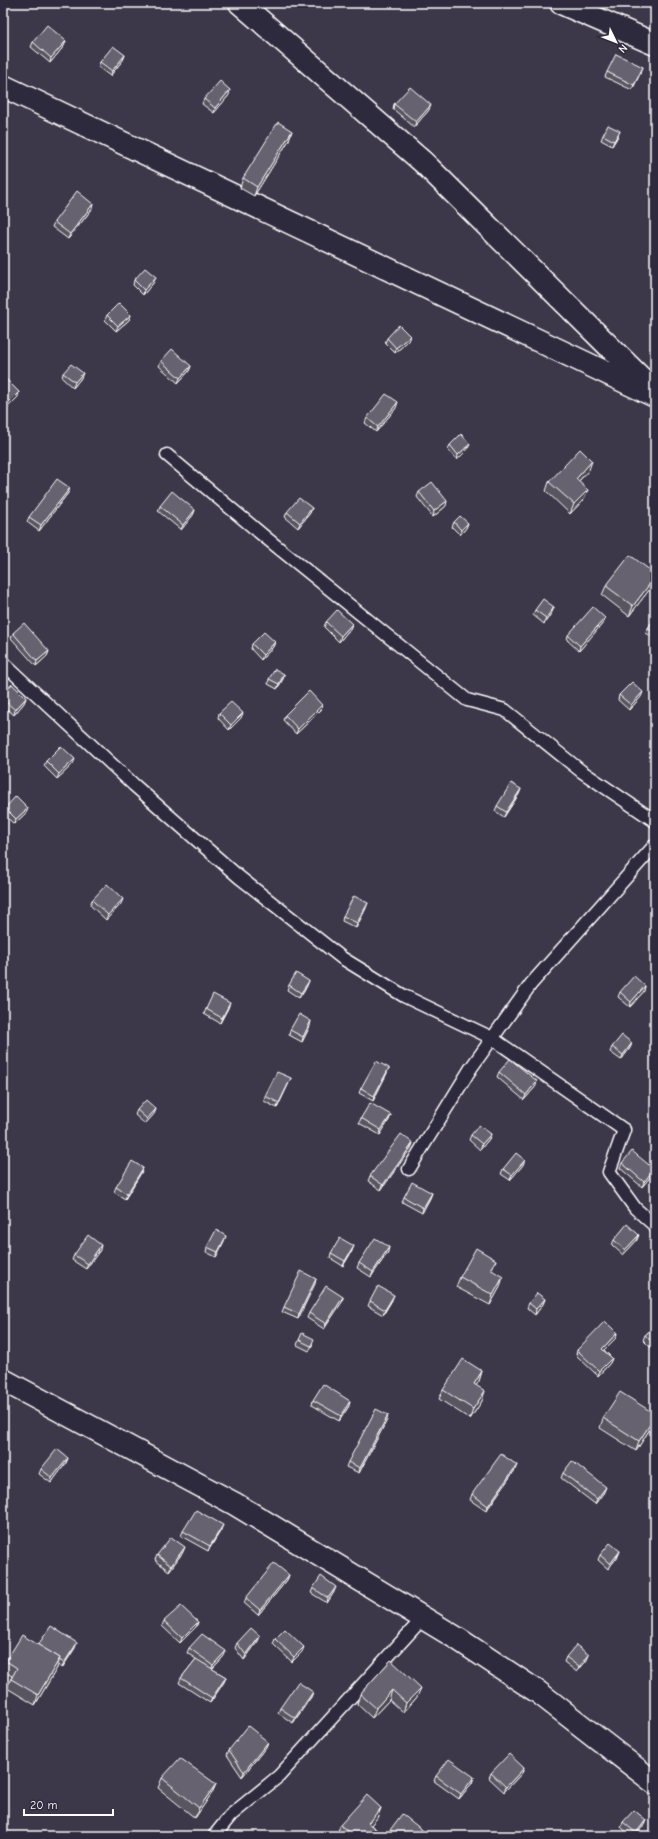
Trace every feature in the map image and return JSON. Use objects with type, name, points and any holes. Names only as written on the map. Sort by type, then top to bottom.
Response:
[{"type":"street","points":[[240,3],[424,163],[655,392]]},
{"type":"street","points":[[561,3],[655,44]]},
{"type":"street","points":[[3,86],[655,396]]},
{"type":"street","points":[[3,1380],[235,1504],[423,1618],[538,1692],[655,1783]]},
{"type":"lane","points":[[167,455],[265,537],[467,700],[505,710],[581,771],[655,821]]},
{"type":"lane","points":[[3,663],[134,785],[239,877],[342,958],[404,996],[492,1038],[624,1130],[609,1172],[636,1208],[655,1226]]},
{"type":"lane","points":[[409,1169],[471,1068],[531,984],[655,845]]},
{"type":"lane","points":[[214,1836],[231,1815],[279,1776],[423,1618]]},
{"type":"building","points":[[47,25],[66,41],[51,58],[33,42]]},
{"type":"building","points":[[113,46],[125,55],[112,71],[100,62]]},
{"type":"building","points":[[616,54],[643,67],[634,85],[607,72]]},
{"type":"building","points":[[220,81],[230,90],[215,108],[204,99]]},
{"type":"building","points":[[410,87],[431,105],[416,122],[394,104]]},
{"type":"building","points":[[278,122],[292,131],[257,187],[243,178]]},
{"type":"building","points":[[608,125],[620,131],[614,141],[603,135]]},
{"type":"building","points":[[77,191],[93,204],[70,234],[54,222]]},
{"type":"building","points":[[145,268],[156,277],[144,290],[134,280]]},
{"type":"building","points":[[119,303],[131,315],[118,326],[107,315]]},
{"type":"building","points":[[399,325],[410,336],[396,348],[387,338]]},
{"type":"building","points":[[172,349],[191,366],[180,378],[161,361]]},
{"type":"building","points":[[71,364],[83,373],[75,382],[63,373]]},
{"type":"building","points":[[6,379],[19,392],[3,408],[3,382]]},
{"type":"building","points":[[386,394],[398,402],[378,427],[367,418]]},
{"type":"building","points":[[461,434],[470,444],[458,455],[450,445]]},
{"type":"building","points":[[580,449],[592,461],[576,479],[588,490],[574,504],[549,482]]},
{"type":"building","points":[[57,479],[70,488],[41,525],[29,517]]},
{"type":"building","points":[[432,482],[447,501],[434,511],[419,492]]},
{"type":"building","points":[[172,491],[195,510],[183,525],[160,506]]},
{"type":"building","points":[[299,498],[312,508],[300,523],[287,512]]},
{"type":"building","points":[[460,516],[468,523],[461,530],[454,522]]},
{"type":"building","points":[[630,555],[655,574],[655,577],[633,606],[606,586]]},
{"type":"building","points":[[543,599],[554,607],[546,618],[535,610]]},
{"type":"building","points":[[593,607],[605,618],[580,646],[568,635]]},
{"type":"building","points":[[337,610],[352,624],[341,636],[326,622]]},
{"type":"building","points":[[655,617],[655,633],[648,628]]},
{"type":"building","points":[[24,623],[49,651],[37,661],[13,633]]},
{"type":"building","points":[[264,632],[275,642],[263,655],[252,644]]},
{"type":"building","points":[[275,669],[284,674],[279,684],[269,679]]},
{"type":"building","points":[[632,682],[643,692],[631,705],[619,695]]},
{"type":"building","points":[[12,684],[26,698],[15,710],[3,699],[3,694]]},
{"type":"building","points":[[309,691],[322,705],[298,729],[285,715]]},
{"type":"building","points":[[231,702],[243,713],[231,725],[219,713]]},
{"type":"building","points":[[61,746],[75,759],[59,774],[46,761]]},
{"type":"building","points":[[511,783],[521,789],[506,812],[497,806]]},
{"type":"building","points":[[16,796],[28,808],[16,819],[5,808]]},
{"type":"building","points":[[107,884],[123,899],[108,915],[92,900]]},
{"type":"building","points":[[354,896],[368,903],[357,923],[343,916]]},
{"type":"building","points":[[296,973],[309,981],[301,993],[289,985]]},
{"type":"building","points":[[634,976],[645,986],[631,1002],[620,992]]},
{"type":"building","points":[[213,994],[230,1003],[222,1018],[206,1009]]},
{"type":"building","points":[[299,1014],[311,1021],[303,1037],[290,1030]]},
{"type":"building","points":[[622,1035],[632,1043],[623,1055],[612,1047]]},
{"type":"building","points":[[510,1059],[537,1081],[526,1095],[499,1072]]},
{"type":"building","points":[[376,1061],[389,1068],[374,1096],[361,1088]]},
{"type":"building","points":[[277,1072],[291,1078],[279,1103],[265,1096]]},
{"type":"building","points":[[146,1100],[156,1109],[147,1119],[137,1110]]},
{"type":"building","points":[[370,1103],[391,1115],[381,1130],[361,1118]]},
{"type":"building","points":[[479,1125],[491,1134],[482,1144],[471,1135]]},
{"type":"building","points":[[401,1134],[413,1143],[383,1185],[370,1176]]},
{"type":"building","points":[[632,1151],[654,1169],[644,1182],[622,1163]]},
{"type":"building","points":[[516,1153],[525,1160],[512,1175],[503,1169]]},
{"type":"building","points":[[132,1161],[143,1168],[127,1194],[116,1187]]},
{"type":"building","points":[[412,1182],[432,1193],[423,1208],[404,1197]]},
{"type":"building","points":[[627,1224],[639,1235],[625,1250],[614,1240]]},
{"type":"building","points":[[216,1230],[226,1236],[218,1252],[207,1247]]},
{"type":"building","points":[[88,1235],[101,1245],[88,1264],[74,1255]]},
{"type":"building","points":[[340,1238],[354,1246],[345,1261],[331,1253]]},
{"type":"building","points":[[375,1238],[389,1247],[373,1272],[359,1263]]},
{"type":"building","points":[[476,1248],[496,1260],[490,1269],[503,1277],[493,1295],[460,1277]]},
{"type":"building","points":[[301,1271],[316,1279],[299,1314],[284,1307]]},
{"type":"building","points":[[326,1286],[343,1297],[326,1324],[309,1313]]},
{"type":"building","points":[[378,1286],[394,1295],[385,1310],[370,1301]]},
{"type":"building","points":[[537,1293],[545,1299],[536,1309],[529,1303]]},
{"type":"building","points":[[605,1321],[617,1333],[602,1349],[612,1358],[599,1371],[577,1350]]},
{"type":"building","points":[[655,1326],[655,1345],[645,1335]]},
{"type":"building","points":[[302,1333],[314,1339],[311,1346],[299,1340]]},
{"type":"building","points":[[463,1359],[482,1371],[474,1384],[485,1391],[473,1409],[443,1390]]},
{"type":"building","points":[[323,1384],[350,1401],[341,1416],[313,1400]]},
{"type":"building","points":[[620,1392],[655,1414],[655,1417],[639,1441],[603,1418]]},
{"type":"building","points":[[376,1409],[388,1415],[360,1468],[348,1462]]},
{"type":"building","points":[[57,1449],[68,1458],[52,1478],[41,1469]]},
{"type":"building","points":[[501,1454],[517,1465],[488,1506],[472,1494]]},
{"type":"building","points":[[572,1461],[606,1487],[597,1499],[563,1473]]},
{"type":"building","points":[[196,1510],[223,1525],[210,1546],[183,1531]]},
{"type":"building","points":[[171,1537],[185,1547],[171,1566],[157,1555]]},
{"type":"building","points":[[610,1543],[620,1551],[610,1564],[600,1555]]},
{"type":"building","points":[[274,1563],[289,1575],[260,1610],[246,1598]]},
{"type":"building","points":[[321,1576],[336,1587],[328,1598],[313,1588]]},
{"type":"building","points":[[181,1606],[198,1622],[182,1638],[164,1621]]},
{"type":"building","points":[[51,1626],[77,1643],[64,1663],[59,1660],[60,1658],[38,1645]]},
{"type":"building","points":[[251,1628],[260,1636],[246,1655],[237,1643]]},
{"type":"building","points":[[285,1629],[304,1647],[294,1657],[275,1639]]},
{"type":"building","points":[[202,1634],[226,1651],[213,1665],[189,1648]]},
{"type":"building","points":[[22,1635],[60,1658],[38,1695],[11,1679],[17,1668],[6,1661]]},
{"type":"building","points":[[576,1645],[589,1655],[579,1667],[566,1657]]},
{"type":"building","points":[[196,1659],[226,1677],[212,1698],[181,1678]]},
{"type":"building","points":[[391,1660],[421,1688],[406,1703],[392,1690],[376,1708],[360,1694]]},
{"type":"building","points":[[298,1682],[313,1692],[295,1718],[280,1708]]},
{"type":"building","points":[[248,1726],[268,1742],[244,1772],[229,1750]]},
{"type":"building","points":[[509,1754],[524,1768],[506,1787],[491,1773]]},
{"type":"building","points":[[180,1758],[216,1784],[199,1808],[162,1778]]},
{"type":"building","points":[[449,1759],[474,1777],[461,1794],[436,1776]]},
{"type":"building","points":[[367,1795],[381,1808],[368,1823],[379,1832],[375,1836],[353,1836],[340,1825]]},
{"type":"building","points":[[634,1810],[646,1820],[636,1833],[623,1822]]},
{"type":"building","points":[[402,1814],[426,1833],[424,1836],[398,1836],[390,1830]]}]
